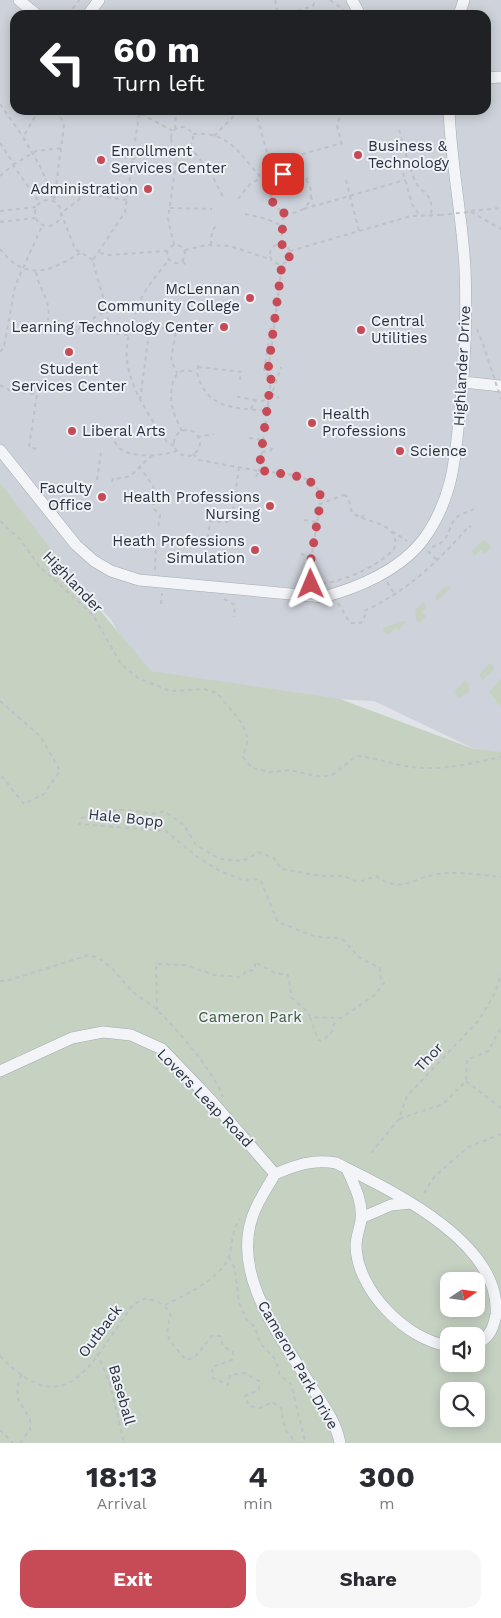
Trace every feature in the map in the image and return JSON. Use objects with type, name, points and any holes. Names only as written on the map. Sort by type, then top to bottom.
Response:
[{"type":"street","points":[[19,0],[31,10]]},
{"type":"street","name":"Highlander Drive","points":[[0,450],[76,545],[94,561],[111,571],[139,580],[323,597],[343,592],[371,579],[403,559],[422,541],[437,517],[451,485],[463,382],[466,336],[465,267],[450,115]]},
{"type":"street","points":[[463,382],[501,386]]},
{"type":"street","name":"Lovers Leap Road","points":[[0,1071],[72,1038],[103,1032],[131,1035],[162,1049],[210,1098],[275,1174]]},
{"type":"street","points":[[275,1174],[297,1164],[322,1161],[336,1163],[411,1203],[442,1222],[470,1245],[482,1261],[491,1280],[497,1308],[493,1329],[485,1336]]},
{"type":"street","points":[[347,1169],[358,1192],[361,1218],[356,1245],[360,1269],[378,1301],[406,1328],[440,1344]]},
{"type":"street","name":"Cameron Park Drive","points":[[275,1174],[252,1218],[247,1245],[252,1277],[261,1303],[333,1420],[340,1443]]},
{"type":"street","points":[[361,1218],[391,1205],[411,1203]]},
{"type":"path","points":[[299,10],[313,6],[315,0]]},
{"type":"path","points":[[330,0],[343,10]]},
{"type":"path","points":[[0,104],[23,137],[41,168],[54,201],[61,213],[74,249],[93,260]]},
{"type":"path","points":[[23,137],[36,115]]},
{"type":"path","points":[[54,201],[64,126],[60,115]]},
{"type":"path","points":[[93,260],[125,212],[140,115]]},
{"type":"path","points":[[142,115],[174,130],[185,127],[193,134],[214,136],[240,151],[261,178],[271,186]]},
{"type":"path","points":[[176,115],[171,139],[178,148],[184,149],[190,146],[193,134]]},
{"type":"path","points":[[214,136],[236,115]]},
{"type":"path","points":[[256,115],[270,163],[342,144],[337,126],[340,115]]},
{"type":"path","points":[[399,130],[416,183],[429,197],[431,215]]},
{"type":"path","points":[[0,143],[39,203]]},
{"type":"path","points":[[190,146],[213,177],[223,197]]},
{"type":"path","points":[[0,176],[13,164],[32,152],[62,148]]},
{"type":"path","points":[[174,245],[168,219],[178,148]]},
{"type":"path","points":[[116,156],[134,159]]},
{"type":"path","points":[[284,156],[289,173]]},
{"type":"path","points":[[401,165],[412,204],[420,216]]},
{"type":"path","points":[[168,172],[175,173]]},
{"type":"path","points":[[314,206],[305,180],[296,174],[289,173],[276,179],[271,186],[270,195],[273,204],[284,212],[296,213],[303,209],[314,206],[350,196],[405,180]]},
{"type":"path","points":[[305,180],[310,177]]},
{"type":"path","points":[[238,199],[250,184],[261,178]]},
{"type":"path","points":[[346,180],[359,231]]},
{"type":"path","points":[[80,200],[82,188]]},
{"type":"path","points":[[54,201],[44,200],[36,207],[35,218],[42,226],[53,226],[60,218],[61,213],[87,194],[127,200]]},
{"type":"path","points":[[303,209],[311,194]]},
{"type":"path","points":[[0,211],[36,207]]},
{"type":"path","points":[[170,208],[212,209]]},
{"type":"path","points":[[501,208],[471,212],[501,229]]},
{"type":"path","points":[[281,244],[284,212]]},
{"type":"path","points":[[290,251],[411,216],[468,212]]},
{"type":"path","points":[[245,214],[267,219],[282,226]]},
{"type":"path","points":[[0,222],[35,218]]},
{"type":"path","points":[[211,245],[212,231],[217,225]]},
{"type":"path","points":[[0,352],[4,347],[7,333],[10,302],[22,269],[42,226]]},
{"type":"path","points":[[281,244],[290,251]]},
{"type":"path","points":[[272,260],[271,249],[281,244]]},
{"type":"path","points":[[100,252],[109,255],[167,252],[174,245]]},
{"type":"path","points":[[169,260],[178,264],[186,257],[185,250],[179,245],[174,245]]},
{"type":"path","points":[[185,250],[211,245],[236,247],[282,264]]},
{"type":"path","points":[[0,249],[22,269],[36,272],[51,268],[80,253]]},
{"type":"path","points":[[255,479],[259,470],[268,405],[271,379],[267,378],[282,264],[288,259],[290,251]]},
{"type":"path","points":[[167,252],[169,260]]},
{"type":"path","points":[[93,260],[97,281],[110,322],[108,333]]},
{"type":"path","points":[[169,260],[157,275],[134,312],[134,322],[128,335],[128,368],[140,400],[167,442],[174,446]]},
{"type":"path","points":[[183,261],[186,266]]},
{"type":"path","points":[[36,272],[38,282],[48,299],[50,311],[48,320]]},
{"type":"path","points":[[76,334],[77,329],[114,308],[134,312]]},
{"type":"path","points":[[264,371],[272,326],[276,319]]},
{"type":"path","points":[[134,322],[176,330],[171,360],[177,373],[172,404],[182,431]]},
{"type":"path","points":[[140,400],[150,326]]},
{"type":"path","points":[[77,329],[128,335]]},
{"type":"path","points":[[483,344],[501,399]]},
{"type":"path","points":[[262,359],[266,360]]},
{"type":"path","points":[[240,380],[242,373],[198,366],[197,374],[203,389],[215,402],[267,411]]},
{"type":"path","points":[[239,396],[255,400],[266,400],[271,394],[281,367]]},
{"type":"path","points":[[177,373],[188,369],[197,374]]},
{"type":"path","points":[[0,385],[13,392],[38,394],[29,447],[37,449]]},
{"type":"path","points":[[271,394],[278,395],[278,399]]},
{"type":"path","points":[[251,409],[255,400]]},
{"type":"path","points":[[182,431],[192,432],[197,436],[199,448],[193,454],[185,456],[176,450],[174,446],[174,439],[182,431]]},
{"type":"path","points":[[197,436],[214,434]]},
{"type":"path","points":[[110,436],[123,451],[152,456],[165,456],[176,450]]},
{"type":"path","points":[[249,438],[263,440]]},
{"type":"path","points":[[262,452],[270,451],[273,447]]},
{"type":"path","points":[[98,480],[101,453]]},
{"type":"path","points":[[193,454],[199,460],[310,480],[320,492],[320,504],[308,578],[311,584],[322,584],[354,574],[377,563],[394,549],[395,538],[390,530]]},
{"type":"path","points":[[112,482],[113,478],[124,479],[131,476],[139,466],[152,456]]},
{"type":"path","points":[[139,466],[155,493],[153,508],[160,515],[158,530]]},
{"type":"path","points":[[207,546],[210,521],[226,522],[232,518],[239,467]]},
{"type":"path","points":[[320,504],[344,495],[348,497],[352,513],[380,524],[407,541]]},
{"type":"path","points":[[437,560],[425,548],[436,546],[443,542],[449,535],[455,520],[474,509]]},
{"type":"path","points":[[362,518],[368,512]]},
{"type":"path","points":[[304,520],[317,522]]},
{"type":"path","name":"Highlander","points":[[0,521],[21,540],[39,566],[93,614],[121,664],[138,678],[170,691],[204,689],[217,693],[242,723],[248,739],[243,757],[252,768],[270,772],[290,770],[320,776],[334,774],[356,756],[369,757],[406,766],[445,769],[501,757]]},
{"type":"path","points":[[339,600],[340,608],[353,625],[361,623],[365,616],[364,611],[396,595],[410,585],[469,526],[471,527]]},
{"type":"path","points":[[154,569],[156,543]]},
{"type":"path","points":[[301,554],[312,556]]},
{"type":"path","points":[[384,578],[396,595]]},
{"type":"path","points":[[161,604],[162,594],[166,588]]},
{"type":"path","points":[[224,595],[224,599],[235,605],[234,616]]},
{"type":"path","points":[[0,701],[41,737],[60,772],[44,794],[24,804],[0,774]]},
{"type":"path","name":"Hale Bopp","points":[[310,1018],[341,1018],[380,991],[384,983],[381,981],[380,968],[360,958],[341,938],[316,936],[278,922],[260,879],[243,880],[220,871],[196,856],[166,831],[79,824],[82,818],[105,810],[127,809],[155,815],[164,811],[184,825],[196,845],[220,859],[243,861],[259,852],[274,858],[281,869],[321,876],[343,876],[359,882],[376,876],[384,882],[404,886],[438,874],[501,877]]},
{"type":"path","points":[[0,981],[6,981],[89,955],[101,958],[127,983],[132,992],[141,996],[157,1010],[218,1083],[225,1102]]},
{"type":"path","points":[[157,1010],[156,964],[185,964],[215,975],[241,977],[246,971],[255,970],[255,962],[275,973],[288,975],[292,998],[308,1012],[318,1040],[321,1041],[331,1034],[335,1028],[336,1018]]},
{"type":"path","name":"Thor","points":[[371,1153],[399,1119],[407,1096],[479,1020],[495,993],[501,974]]},
{"type":"path","points":[[399,1119],[442,1104],[466,1081],[467,1060],[488,1051],[501,1027]]},
{"type":"path","points":[[466,1081],[501,1108]]},
{"type":"path","points":[[424,1193],[434,1178],[468,1147],[501,1134]]},
{"type":"path","points":[[243,1216],[235,1225],[229,1257],[211,1279],[165,1305],[170,1316],[166,1328],[169,1340],[186,1360],[194,1358],[212,1336],[220,1336],[223,1346],[233,1352],[232,1360],[212,1367],[213,1378],[228,1385],[230,1374],[244,1372],[259,1381],[259,1390],[245,1396],[249,1406],[260,1408],[272,1402],[281,1408],[285,1429],[296,1443]]},
{"type":"path","points":[[229,1257],[235,1269],[239,1303],[247,1320],[255,1327],[260,1343],[275,1359],[280,1375],[291,1384],[305,1441],[302,1443]]},
{"type":"path","name":"Outback","points":[[0,1356],[39,1385],[51,1388],[66,1386],[80,1376],[134,1304],[147,1298],[165,1305]]},
{"type":"path","name":"Baseball","points":[[97,1353],[110,1384],[124,1443]]},
{"type":"path","points":[[20,1443],[30,1430],[30,1419],[18,1399],[17,1387],[22,1374]]},
{"type":"path","points":[[0,1430],[12,1443]]},
{"type":"shaded area","name":"McLennan Community College","points":[[0,0],[501,0],[501,756],[487,755],[374,701],[274,696],[140,669],[111,620],[54,559],[0,485]]},
{"type":"green space","name":"Cameron Park","points":[[0,483],[78,584],[151,671],[340,699],[474,749],[501,752],[501,1443],[0,1443]]},
{"type":"green space","points":[[483,540],[489,544],[490,548],[485,554],[481,550],[474,556],[472,551]]},
{"type":"green space","points":[[446,586],[451,588],[436,600],[436,595]]},
{"type":"green space","points":[[424,602],[426,607],[422,612],[426,616],[419,623],[416,619],[415,610]]},
{"type":"green space","points":[[402,621],[406,622],[399,630],[395,628],[388,635],[383,631],[383,628]]},
{"type":"green space","points":[[489,663],[493,665],[494,670],[483,680],[479,675]]},
{"type":"green space","points":[[501,679],[501,707],[489,692]]},
{"type":"green space","points":[[465,680],[469,685],[469,692],[458,698],[455,691]]},
{"type":"place","name":"Business & Technology","points":[[358,155]]},
{"type":"place","name":"Enrollment Services Center","points":[[101,160]]},
{"type":"place","name":"Administration","points":[[148,189]]},
{"type":"place","name":"McLennan Community College","points":[[250,298]]},
{"type":"place","name":"Learning Technology Center","points":[[224,327]]},
{"type":"place","name":"Central Utilities","points":[[361,330]]},
{"type":"place","name":"Student Services Center","points":[[69,352]]},
{"type":"place","name":"Health Professions","points":[[312,423]]},
{"type":"place","name":"Liberal Arts","points":[[72,431]]},
{"type":"place","name":"Science","points":[[400,451]]},
{"type":"place","name":"Faculty Office","points":[[102,497]]},
{"type":"place","name":"Health Professions Nursing","points":[[270,506]]},
{"type":"place","name":"Heath Professions Simulation","points":[[255,550]]},
{"type":"route","points":[[283,174],[271,186],[270,195],[273,204],[284,212],[281,244],[288,248],[290,256],[282,264],[267,378],[271,379],[259,470],[307,478],[320,492],[321,499],[308,578],[311,584]]}]
